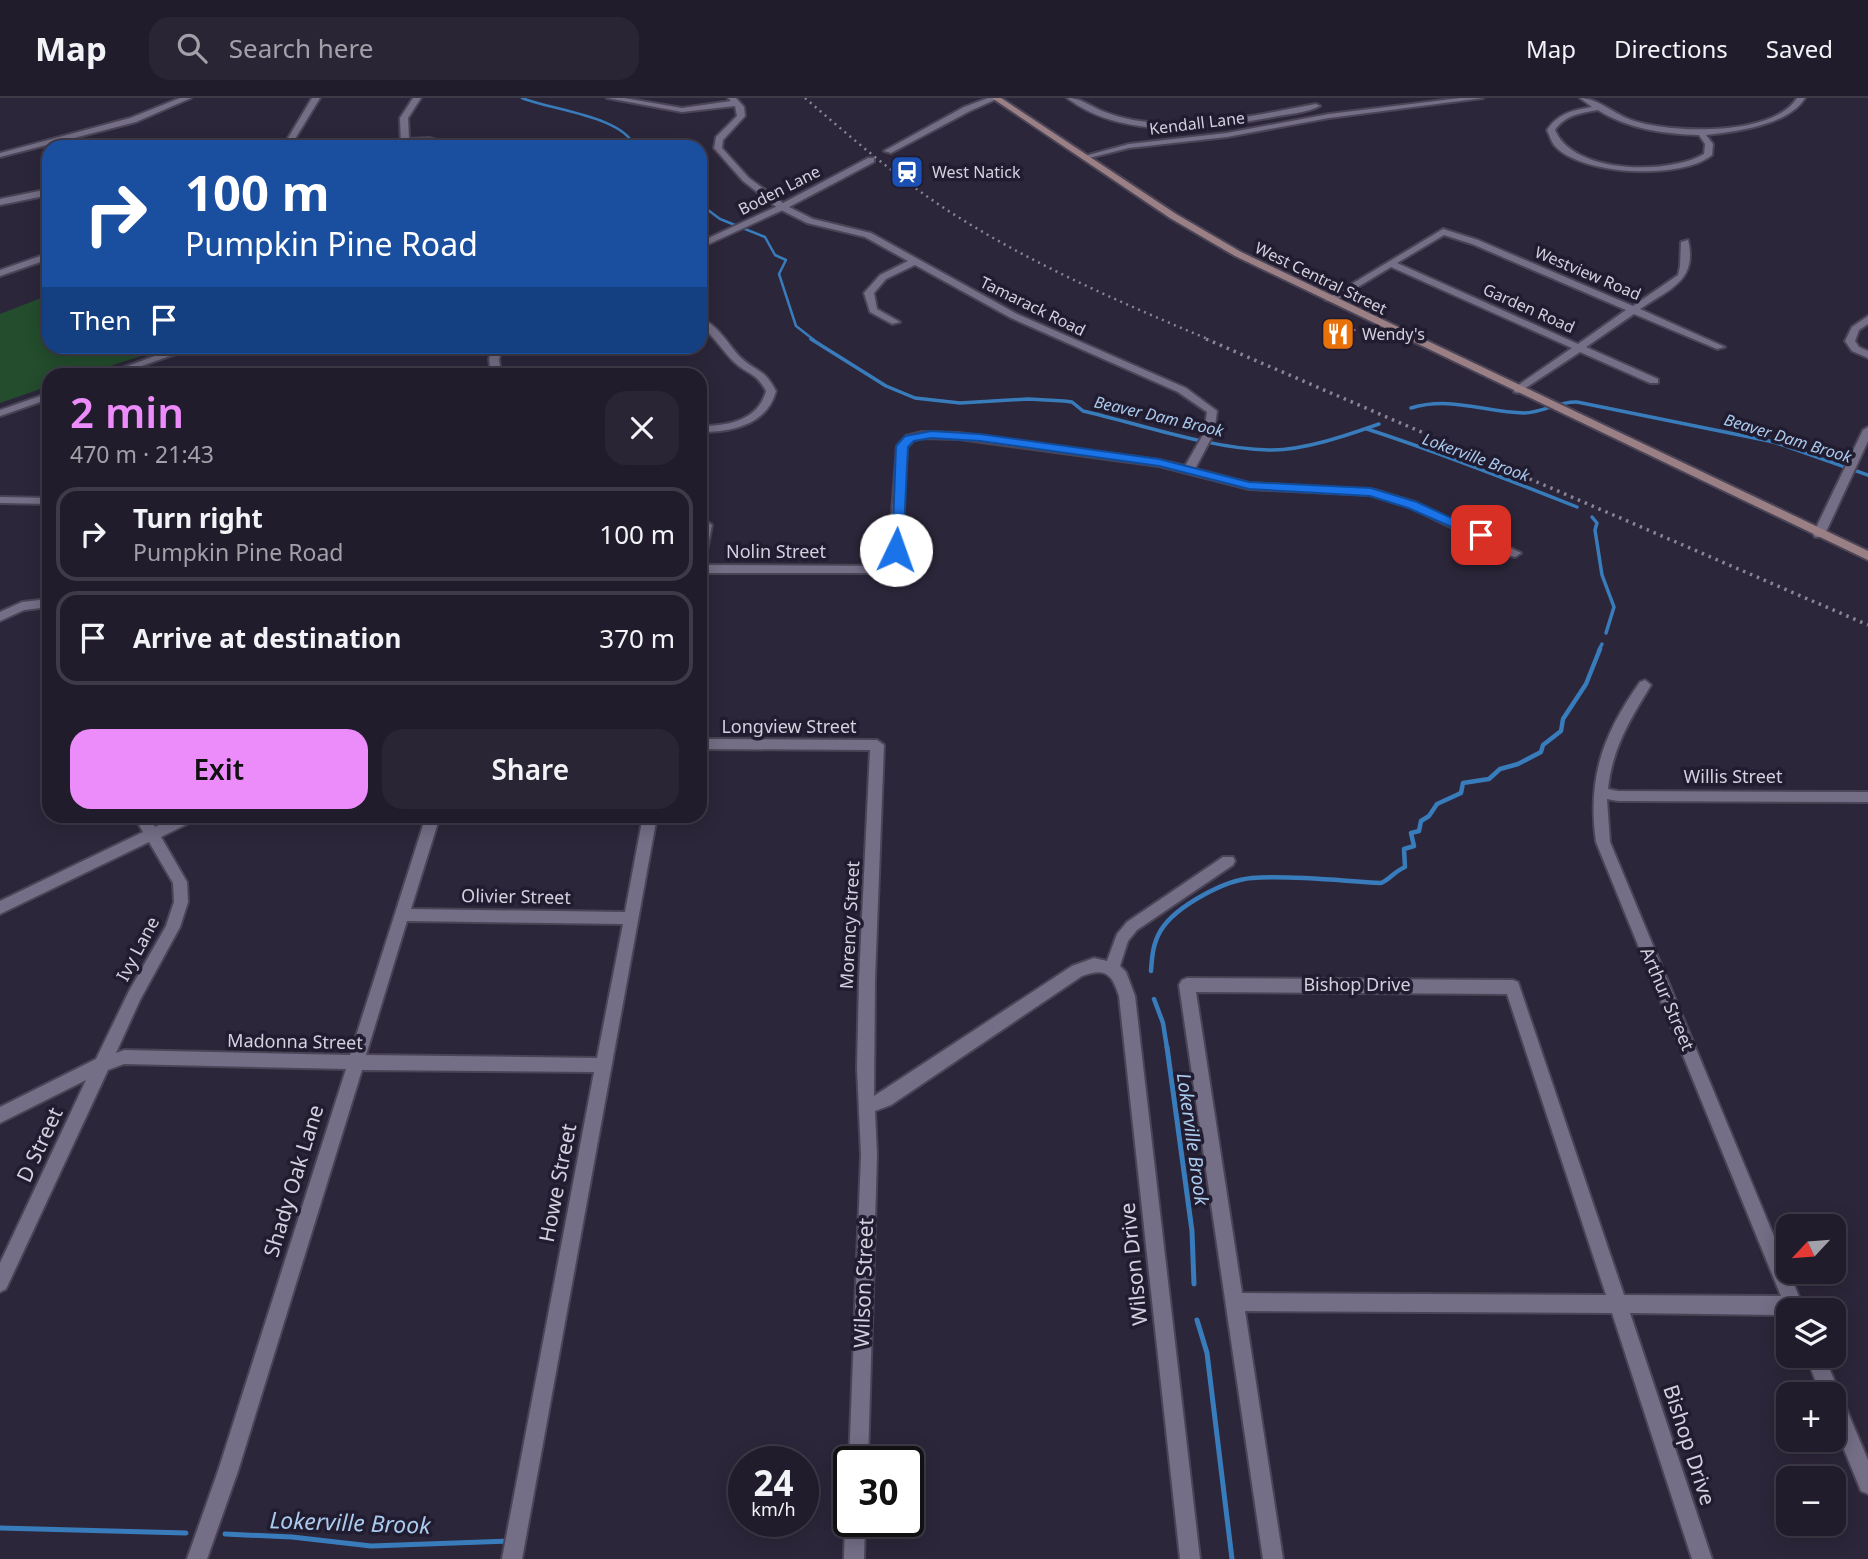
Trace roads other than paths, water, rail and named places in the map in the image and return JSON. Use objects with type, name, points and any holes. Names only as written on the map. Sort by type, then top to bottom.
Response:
[{"type":"main road","name":"West Central Street","points":[[995,98],[1203,234],[1330,300],[1868,556]]},
{"type":"street","points":[[56,140],[143,117],[187,98]]},
{"type":"street","points":[[291,140],[316,98]]},
{"type":"street","points":[[405,140],[404,118],[417,98]]},
{"type":"street","points":[[611,98],[671,110],[703,108],[735,100]]},
{"type":"street","points":[[888,151],[967,108],[995,98]]},
{"type":"street","points":[[1071,98],[1115,117],[1177,126],[1218,125],[1316,106]]},
{"type":"street","points":[[1304,98],[1329,116]]},
{"type":"street","name":"Kendall Lane","points":[[1085,157],[1129,146],[1227,135],[1329,116],[1479,98]]},
{"type":"street","points":[[1584,98],[1598,108],[1634,124],[1666,131],[1701,133],[1762,122],[1792,109],[1801,98]]},
{"type":"street","name":"Tamarack Road","points":[[735,100],[741,116],[719,139],[718,148],[728,161],[782,206],[813,222],[860,232],[1020,319],[1192,395],[1212,411],[1209,433],[1189,469]]},
{"type":"street","points":[[1598,108],[1576,113],[1556,122],[1551,130],[1553,139],[1570,152],[1608,166],[1665,171],[1691,166],[1708,155],[1709,144],[1701,133]]},
{"type":"street","points":[[0,155],[42,144]]},
{"type":"street","name":"Boden Lane","points":[[707,242],[871,160]]},
{"type":"street","points":[[0,202],[42,193]]},
{"type":"street","name":"Westview Road","points":[[1391,264],[1443,232],[1475,242],[1720,347]]},
{"type":"street","points":[[1518,390],[1682,276],[1685,266],[1685,242]]},
{"type":"street","points":[[0,273],[42,258]]},
{"type":"street","points":[[895,322],[873,310],[869,293],[883,277],[915,261]]},
{"type":"street","points":[[1330,300],[1391,264]]},
{"type":"street","name":"Garden Road","points":[[1391,264],[1654,381]]},
{"type":"street","points":[[1868,319],[1855,329],[1850,341],[1855,349],[1868,355]]},
{"type":"street","points":[[707,326],[738,360],[764,376],[771,391],[762,409],[748,420],[728,427],[707,428]]},
{"type":"street","points":[[129,368],[170,354]]},
{"type":"street","points":[[0,414],[42,399]]},
{"type":"street","points":[[1819,534],[1868,430]]},
{"type":"street","name":"Nolin Street","points":[[707,569],[894,570],[901,451],[910,438],[931,435],[970,437],[1189,469]]},
{"type":"street","points":[[1189,469],[1249,486],[1350,490],[1384,495],[1460,525],[1515,553]]},
{"type":"street","points":[[0,500],[42,501]]},
{"type":"street","points":[[0,617],[22,606],[42,604]]},
{"type":"street","name":"Arthur Street","points":[[1645,685],[1633,701],[1613,742],[1599,792],[1599,823],[1616,878],[1791,1298]]},
{"type":"street","name":"Longview Street","points":[[707,744],[877,746]]},
{"type":"street","name":"Morency Street","points":[[868,1106],[865,1049],[877,746]]},
{"type":"street","name":"Willis Street","points":[[1599,792],[1618,796],[1868,797]]},
{"type":"street","name":"Ivy Lane","points":[[103,1064],[134,996],[173,926],[181,902],[180,882],[145,823]]},
{"type":"street","points":[[0,908],[176,823]]},
{"type":"street","name":"Shady Oak Lane","points":[[197,1559],[228,1471],[431,823]]},
{"type":"street","name":"Howe Street","points":[[512,1559],[649,823]]},
{"type":"street","points":[[868,1106],[885,1100],[1077,971],[1094,965],[1112,968],[1127,931],[1228,861]]},
{"type":"street","name":"Olivier Street","points":[[401,915],[632,918]]},
{"type":"street","name":"Wilson Drive","points":[[1112,968],[1121,977],[1127,996],[1190,1559]]},
{"type":"street","name":"Bishop Drive","points":[[1273,1559],[1187,985],[1513,987],[1702,1559]]},
{"type":"street","name":"Madonna Street","points":[[0,1115],[103,1064],[136,1056],[603,1065]]},
{"type":"street","name":"D Street","points":[[0,1283],[6,1260],[103,1064]]},
{"type":"street","name":"Wilson Street","points":[[859,1446],[869,1154],[868,1106]]},
{"type":"street","points":[[1235,1302],[1776,1308]]},
{"type":"street","points":[[1846,1431],[1868,1484]]},
{"type":"street","points":[[854,1559],[855,1537]]},
{"type":"waterway","name":"Beaver Dam Brook","points":[[522,98],[602,121],[631,140]]},
{"type":"waterway","name":"Beaver Dam Brook","points":[[707,209],[720,219],[765,237],[775,255],[786,260],[779,274],[796,326],[814,340]]},
{"type":"waterway","name":"Beaver Dam Brook","points":[[811,339],[886,386],[915,398],[960,403],[1028,399],[1072,402],[1083,411],[1176,435],[1247,449],[1296,448],[1325,442],[1379,424]]},
{"type":"waterway","name":"Beaver Dam Brook","points":[[1411,408],[1454,404],[1524,413],[1577,402],[1774,442],[1868,475]]},
{"type":"waterway","name":"Lokerville Brook","points":[[1367,429],[1577,507]]},
{"type":"waterway","name":"Lokerville Brook","points":[[1592,517],[1597,523],[1595,530],[1602,575],[1614,607],[1606,633]]},
{"type":"waterway","name":"Lokerville Brook","points":[[1599,650],[1602,644]]},
{"type":"waterway","name":"Lokerville Brook","points":[[1151,971],[1156,940],[1168,921],[1189,904],[1215,889],[1241,880],[1267,877],[1381,883],[1387,880],[1405,867],[1404,849],[1414,846],[1411,833],[1419,831],[1421,821],[1429,816],[1437,804],[1461,793],[1463,783],[1489,779],[1500,769],[1518,764],[1541,752],[1543,745],[1561,731],[1563,719],[1586,684],[1600,649]]},
{"type":"waterway","name":"Lokerville Brook","points":[[1154,999],[1163,1023],[1167,1048]]},
{"type":"waterway","name":"Lokerville Brook","points":[[1167,1047],[1192,1231],[1194,1284]]},
{"type":"waterway","name":"Lokerville Brook","points":[[1197,1320],[1207,1353],[1232,1559]]},
{"type":"waterway","name":"Lokerville Brook","points":[[0,1528],[186,1533]]},
{"type":"waterway","name":"Lokerville Brook","points":[[225,1534],[292,1537],[371,1546],[511,1541]]},
{"type":"railway","points":[[805,98],[903,179],[970,224],[1071,278],[1210,340]]},
{"type":"railway","points":[[1206,339],[1868,625]]},
{"type":"place","name":"West Natick","points":[[907,172]]},
{"type":"place","name":"Wendy's","points":[[1338,334]]}]
